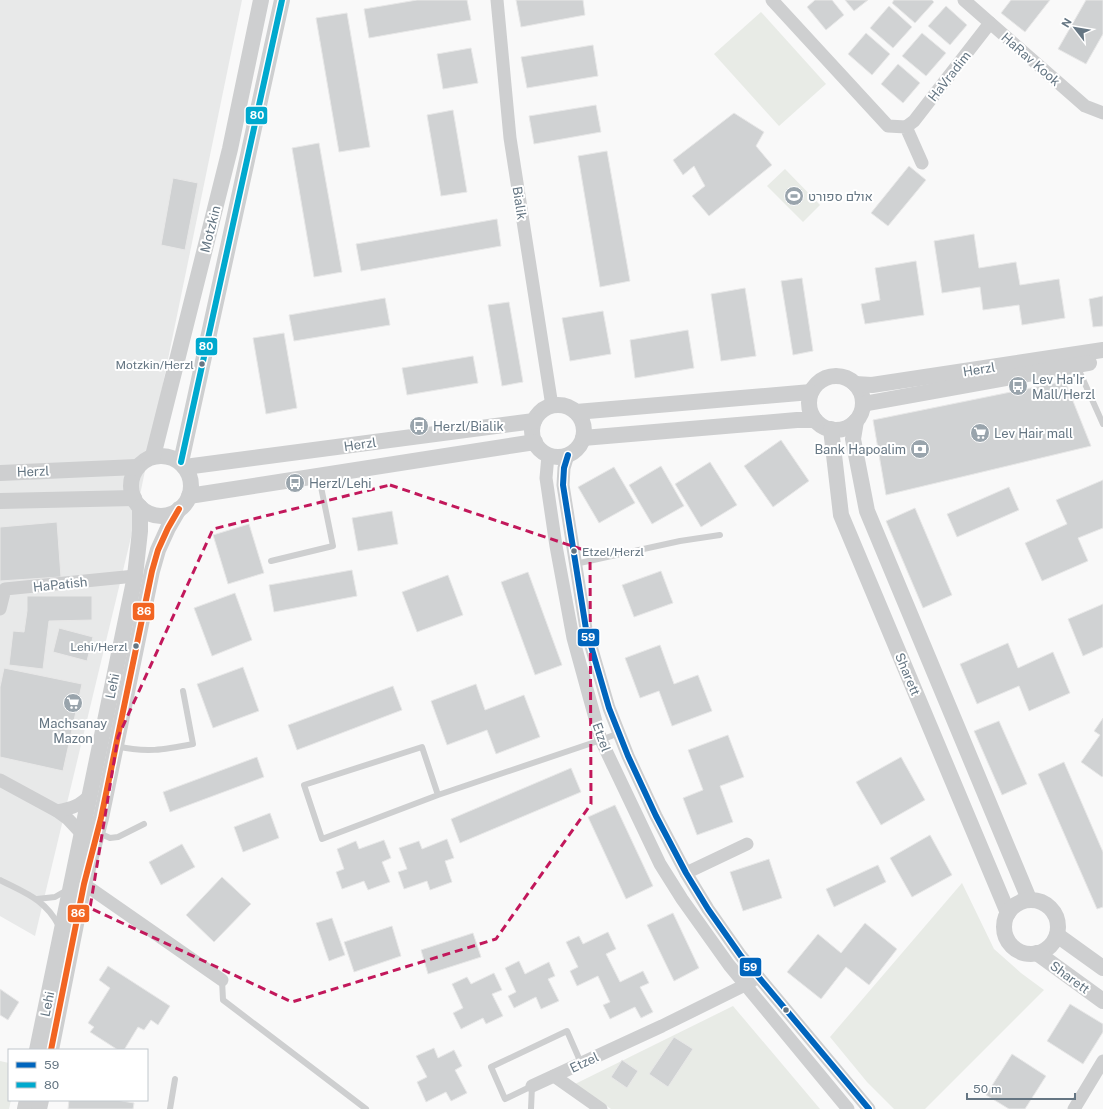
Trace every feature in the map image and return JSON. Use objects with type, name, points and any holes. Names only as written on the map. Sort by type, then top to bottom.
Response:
[{"type":"street","name":"Motzkin","points":[[153,456],[230,149],[261,0]]},
{"type":"street","name":"Motzkin","points":[[183,465],[282,0]]},
{"type":"street","name":"Bialik","points":[[497,0],[510,138],[552,406]]},
{"type":"street","points":[[772,0],[888,126],[906,127],[922,162]]},
{"type":"street","name":"HaRav Kook","points":[[964,0],[1085,106],[1103,113]]},
{"type":"street","name":"HaVradim","points":[[906,127],[914,121],[990,23]]},
{"type":"street","name":"Herzl","points":[[811,392],[820,381],[827,377],[842,376],[855,384],[872,385],[1103,350]]},
{"type":"street","name":"Herzl","points":[[863,404],[1103,361]]},
{"type":"street","points":[[576,412],[811,392],[809,407],[815,420],[822,426],[831,429],[840,429],[849,426],[856,421],[859,416],[863,404],[860,390],[855,384]]},
{"type":"street","points":[[552,406],[565,406],[576,412],[583,424],[583,438],[577,448],[568,455],[554,457],[540,450],[535,442],[532,431],[534,421],[539,414],[552,406]]},
{"type":"street","points":[[583,438],[789,420],[815,420]]},
{"type":"street","name":"Herzl","points":[[183,465],[534,421]]},
{"type":"street","name":"Sharett","points":[[856,421],[853,439],[867,511],[1029,899]]},
{"type":"street","name":"Sharett","points":[[831,429],[841,515],[1008,913]]},
{"type":"street","name":"Herzl","points":[[189,496],[535,442]]},
{"type":"street","name":"Etzel","points":[[548,454],[546,478],[556,546],[573,638],[601,740],[660,864],[682,899],[729,965],[848,1109]]},
{"type":"street","points":[[163,455],[172,457],[183,465],[190,476],[191,486],[189,496],[179,509],[172,514],[163,516],[154,515],[145,511],[137,503],[132,494],[131,484],[137,467],[144,460],[153,456],[163,455]]},
{"type":"street","name":"Etzel","points":[[568,455],[564,468],[563,485],[586,629],[609,708],[628,756],[656,816],[686,873],[708,909],[741,956],[869,1109]]},
{"type":"street","name":"Herzl","points":[[0,473],[137,467]]},
{"type":"street","points":[[0,501],[137,503]]},
{"type":"street","name":"Lehi","points":[[90,833],[90,795],[138,555],[140,530],[137,503]]},
{"type":"street","name":"Lehi","points":[[51,1049],[78,886],[90,833],[116,746],[158,550],[179,509]]},
{"type":"street","name":"HaPatish","points":[[0,609],[5,589],[135,576]]},
{"type":"street","points":[[0,780],[58,811],[90,833]]},
{"type":"street","points":[[58,811],[78,806],[90,795]]},
{"type":"street","points":[[686,873],[747,844]]},
{"type":"street","points":[[78,886],[222,980]]},
{"type":"street","name":"Lehi","points":[[37,1049],[62,932],[78,886]]},
{"type":"street","points":[[1029,899],[1038,900],[1053,910],[1059,927],[1053,944],[1046,950],[1028,954],[1012,946],[1007,939],[1004,926],[1008,913],[1013,906],[1020,901],[1029,899]]},
{"type":"street","name":"Sharett","points":[[1057,935],[1103,968]]},
{"type":"street","name":"Sharett","points":[[1037,953],[1103,1001]]},
{"type":"street","name":"Etzel","points":[[532,1086],[662,1026],[745,985],[758,976]]},
{"type":"street","points":[[1074,1109],[1103,1061]]},
{"type":"street","points":[[554,1076],[601,1109]]},
{"type":"lane","points":[[1077,365],[1103,424]]},
{"type":"lane","points":[[271,560],[332,546],[319,476]]},
{"type":"lane","points":[[575,564],[680,541],[720,534]]},
{"type":"lane","points":[[116,746],[136,750],[150,750],[167,749],[193,744],[183,691]]},
{"type":"lane","points":[[438,795],[422,748],[304,785],[322,839],[438,795],[619,733]]},
{"type":"lane","points":[[90,833],[110,838],[118,837],[144,824]]},
{"type":"lane","points":[[0,880],[37,899],[50,911],[62,932]]},
{"type":"lane","points":[[37,899],[55,897],[78,886]]},
{"type":"lane","points":[[222,980],[223,1000],[366,1109]]},
{"type":"lane","points":[[531,1109],[532,1086],[505,1099],[492,1067],[567,1031],[581,1063]]},
{"type":"lane","points":[[170,1109],[175,1079]]},
{"type":"highlighted area","points":[[390,485],[590,552],[591,804],[496,939],[292,1002],[90,908],[118,737],[213,529]]},
{"type":"shaded area","points":[[0,0],[242,0],[133,529],[35,936],[0,916]]},
{"type":"shaded area","points":[[761,12],[826,84],[779,126],[714,54]]},
{"type":"shaded area","name":"אולם ספורט","points":[[785,169],[820,205],[803,222],[767,186]]},
{"type":"shaded area","points":[[962,883],[994,949],[1021,973],[1044,990],[925,1109],[894,1109],[867,1082],[830,1037]]},
{"type":"shaded area","points":[[733,1006],[820,1109],[611,1109],[575,1084]]},
{"type":"shaded area","points":[[0,1061],[8,1063],[8,1101],[11,1101],[9,1109],[0,1109]]},
{"type":"building","points":[[417,0],[467,0],[471,20],[369,38],[364,9]]},
{"type":"building","points":[[516,0],[583,0],[585,15],[521,27]]},
{"type":"building","points":[[815,0],[832,0],[844,15],[826,30],[807,7]]},
{"type":"building","points":[[845,0],[868,0],[854,11]]},
{"type":"building","points":[[894,0],[932,0],[934,2],[915,23],[892,3]]},
{"type":"building","points":[[1011,0],[1050,0],[1025,32],[1001,13]]},
{"type":"building","points":[[1086,0],[1103,0],[1103,34],[1086,64],[1058,49]]},
{"type":"building","points":[[889,6],[912,27],[893,48],[870,28]]},
{"type":"building","points":[[946,6],[967,25],[950,45],[928,26]]},
{"type":"building","points":[[347,13],[370,147],[339,152],[316,18]]},
{"type":"building","points":[[866,33],[890,54],[872,75],[848,54]]},
{"type":"building","points":[[922,33],[946,53],[926,76],[902,56]]},
{"type":"building","points":[[593,45],[598,76],[527,88],[521,57]]},
{"type":"building","points":[[471,48],[478,83],[443,89],[437,54]]},
{"type":"building","points":[[898,64],[920,83],[903,103],[881,84]]},
{"type":"building","points":[[596,105],[601,132],[534,144],[529,116]]},
{"type":"building","points":[[453,110],[467,192],[441,196],[427,115]]},
{"type":"building","points":[[734,113],[764,132],[756,146],[772,165],[709,216],[692,196],[705,186],[694,166],[683,175],[673,160]]},
{"type":"building","points":[[319,143],[342,272],[314,277],[292,148]]},
{"type":"building","points":[[607,151],[630,281],[600,287],[578,156]]},
{"type":"building","points":[[909,166],[926,180],[888,226],[871,213]]},
{"type":"building","points":[[173,178],[198,183],[185,250],[161,245]]},
{"type":"building","points":[[497,219],[501,246],[361,271],[356,244]]},
{"type":"building","points":[[974,234],[979,268],[1016,262],[1020,285],[1059,279],[1065,318],[1022,325],[1019,305],[983,310],[980,287],[942,293],[934,241]]},
{"type":"building","points":[[916,261],[924,315],[865,324],[861,304],[880,300],[875,268]]},
{"type":"building","points":[[802,278],[813,351],[793,355],[781,281]]},
{"type":"building","points":[[745,288],[756,356],[721,361],[711,294]]},
{"type":"building","points":[[1103,296],[1103,326],[1093,327],[1089,299]]},
{"type":"building","points":[[385,298],[390,325],[294,341],[289,315]]},
{"type":"building","points":[[509,302],[523,382],[502,386],[488,305]]},
{"type":"building","points":[[603,311],[611,354],[570,361],[562,318]]},
{"type":"building","points":[[688,330],[694,368],[635,378],[630,340]]},
{"type":"building","points":[[284,333],[297,408],[266,414],[253,338]]},
{"type":"building","points":[[473,356],[478,383],[407,395],[402,368]]},
{"type":"building","name":"Lev Hair mall","points":[[1065,381],[1091,446],[886,495],[873,420]]},
{"type":"building","points":[[781,440],[809,481],[773,507],[744,466]]},
{"type":"building","points":[[710,462],[737,505],[701,527],[675,484]]},
{"type":"building","points":[[661,466],[684,506],[652,524],[629,485]]},
{"type":"building","points":[[614,467],[635,503],[599,523],[578,487]]},
{"type":"building","points":[[1103,480],[1103,528],[1078,538],[1088,561],[1042,581],[1025,543],[1067,524],[1056,500]]},
{"type":"building","points":[[1009,487],[1019,510],[957,537],[947,514]]},
{"type":"building","points":[[915,508],[952,595],[923,608],[886,521]]},
{"type":"building","points":[[392,511],[398,544],[358,551],[352,518]]},
{"type":"building","points":[[57,522],[61,577],[0,581],[0,527]]},
{"type":"building","points":[[249,524],[264,573],[228,584],[213,535]]},
{"type":"building","points":[[352,570],[357,596],[274,612],[269,585]]},
{"type":"building","points":[[661,571],[673,603],[634,617],[622,585]]},
{"type":"building","points":[[528,572],[562,665],[535,675],[501,582]]},
{"type":"building","points":[[448,575],[463,615],[417,632],[402,592]]},
{"type":"building","points":[[235,593],[252,640],[212,656],[194,608]]},
{"type":"building","points":[[27,596],[92,596],[92,620],[49,621],[43,669],[9,665],[13,631],[24,632],[27,611]]},
{"type":"building","points":[[1103,604],[1103,647],[1083,656],[1068,619]]},
{"type":"building","points":[[59,628],[93,637],[87,661],[53,652]]},
{"type":"building","points":[[1008,643],[1018,668],[1053,652],[1070,693],[1029,711],[1019,686],[977,704],[960,664]]},
{"type":"building","points":[[660,645],[674,684],[698,675],[712,711],[672,726],[659,691],[640,698],[625,658]]},
{"type":"building","points":[[243,667],[259,711],[213,728],[197,684]]},
{"type":"building","points":[[4,668],[82,684],[63,771],[0,757],[0,687]]},
{"type":"building","points":[[476,684],[485,710],[524,695],[540,737],[496,754],[487,730],[447,745],[431,701]]},
{"type":"building","points":[[393,686],[402,710],[297,750],[288,725]]},
{"type":"building","points":[[1103,718],[1102,777],[1081,762],[1100,735],[1094,731]]},
{"type":"building","points":[[999,721],[1027,784],[1002,795],[974,731]]},
{"type":"building","points":[[728,735],[744,777],[720,786],[733,822],[697,835],[683,798],[703,790],[688,750]]},
{"type":"building","points":[[257,757],[264,777],[170,812],[163,792]]},
{"type":"building","points":[[901,757],[925,800],[881,825],[856,782]]},
{"type":"building","points":[[1064,762],[1103,852],[1103,907],[1097,909],[1038,774]]},
{"type":"building","points":[[571,768],[581,792],[460,843],[451,819]]},
{"type":"building","points":[[615,805],[653,886],[626,899],[588,817]]},
{"type":"building","points":[[270,813],[279,838],[243,852],[234,827]]},
{"type":"building","points":[[930,835],[952,875],[912,897],[890,858]]},
{"type":"building","points":[[447,839],[454,858],[445,861],[452,882],[430,890],[427,881],[404,889],[398,872],[407,869],[399,848],[419,841],[422,849]]},
{"type":"building","points":[[384,840],[391,858],[382,862],[390,882],[368,890],[364,881],[342,889],[336,872],[344,869],[337,849],[356,841],[359,849]]},
{"type":"building","points":[[182,844],[195,867],[161,885],[149,862]]},
{"type":"building","points":[[769,859],[782,898],[743,911],[730,872]]},
{"type":"building","points":[[878,865],[886,882],[834,907],[826,889]]},
{"type":"building","points":[[222,877],[251,904],[214,942],[186,915]]},
{"type":"building","points":[[673,913],[699,968],[674,981],[647,925]]},
{"type":"building","points":[[332,918],[345,955],[329,961],[316,923]]},
{"type":"building","points":[[865,923],[897,949],[869,985],[846,967],[821,999],[787,972],[818,934],[841,953]]},
{"type":"building","points":[[392,926],[401,956],[354,972],[344,942]]},
{"type":"building","points":[[608,932],[616,949],[606,954],[620,982],[643,971],[649,983],[640,987],[653,1012],[641,1018],[635,1007],[610,1019],[603,1005],[610,1002],[598,976],[577,986],[570,971],[578,967],[566,942],[579,936],[583,944]]},
{"type":"building","points":[[473,933],[481,957],[428,974],[421,950]]},
{"type":"building","points":[[519,961],[525,974],[549,962],[555,976],[548,979],[559,1001],[541,1009],[536,997],[514,1008],[508,996],[516,992],[505,968]]},
{"type":"building","points":[[108,966],[170,1006],[158,1025],[151,1020],[144,1030],[138,1027],[125,1049],[116,1049],[90,1032],[94,1027],[88,1023],[110,988],[99,980]]},
{"type":"building","points":[[494,973],[502,990],[492,994],[503,1016],[486,1024],[483,1018],[461,1029],[453,1013],[463,1008],[452,984],[467,977],[471,984]]},
{"type":"building","points":[[0,989],[19,1002],[8,1020],[0,1015]]},
{"type":"building","points":[[1070,1004],[1103,1024],[1103,1032],[1083,1064],[1047,1041]]},
{"type":"building","points":[[674,1037],[693,1049],[668,1087],[649,1074]]},
{"type":"building","points":[[434,1048],[438,1058],[454,1050],[462,1066],[455,1070],[467,1093],[451,1101],[446,1092],[426,1102],[417,1082],[427,1077],[416,1056]]},
{"type":"building","points":[[1012,1054],[1046,1076],[1025,1109],[1009,1109],[986,1095]]},
{"type":"building","points":[[622,1060],[638,1071],[627,1088],[611,1077]]},
{"type":"building","points":[[69,1101],[122,1101],[134,1103],[133,1109],[68,1109]]},
{"type":"transit line","name":"80","points":[[181,462],[282,0]]},
{"type":"transit line","name":"59","points":[[568,455],[564,468],[563,485],[586,629],[609,708],[628,756],[656,816],[686,873],[708,909],[741,956],[869,1109]]},
{"type":"transit line","name":"86","points":[[51,1049],[84,884],[101,818],[152,571],[158,550],[179,509]]},
{"type":"place","name":"אולם ספורט","points":[[794,196]]},
{"type":"place","name":"Motzkin/Herzl","points":[[202,364]]},
{"type":"place","name":"Lev Ha'Ir Mall/Herzl","points":[[1018,386]]},
{"type":"place","name":"Herzl/Bialik","points":[[419,426]]},
{"type":"place","name":"Lev Hair mall","points":[[980,433]]},
{"type":"place","name":"Bank Hapoalim","points":[[920,449]]},
{"type":"place","name":"Herzl/Lehi","points":[[295,483]]},
{"type":"place","name":"Etzel/Herzl","points":[[574,551]]},
{"type":"place","name":"Lehi/Herzl","points":[[136,646]]},
{"type":"place","name":"Machsanay Mazon","points":[[73,703]]}]
